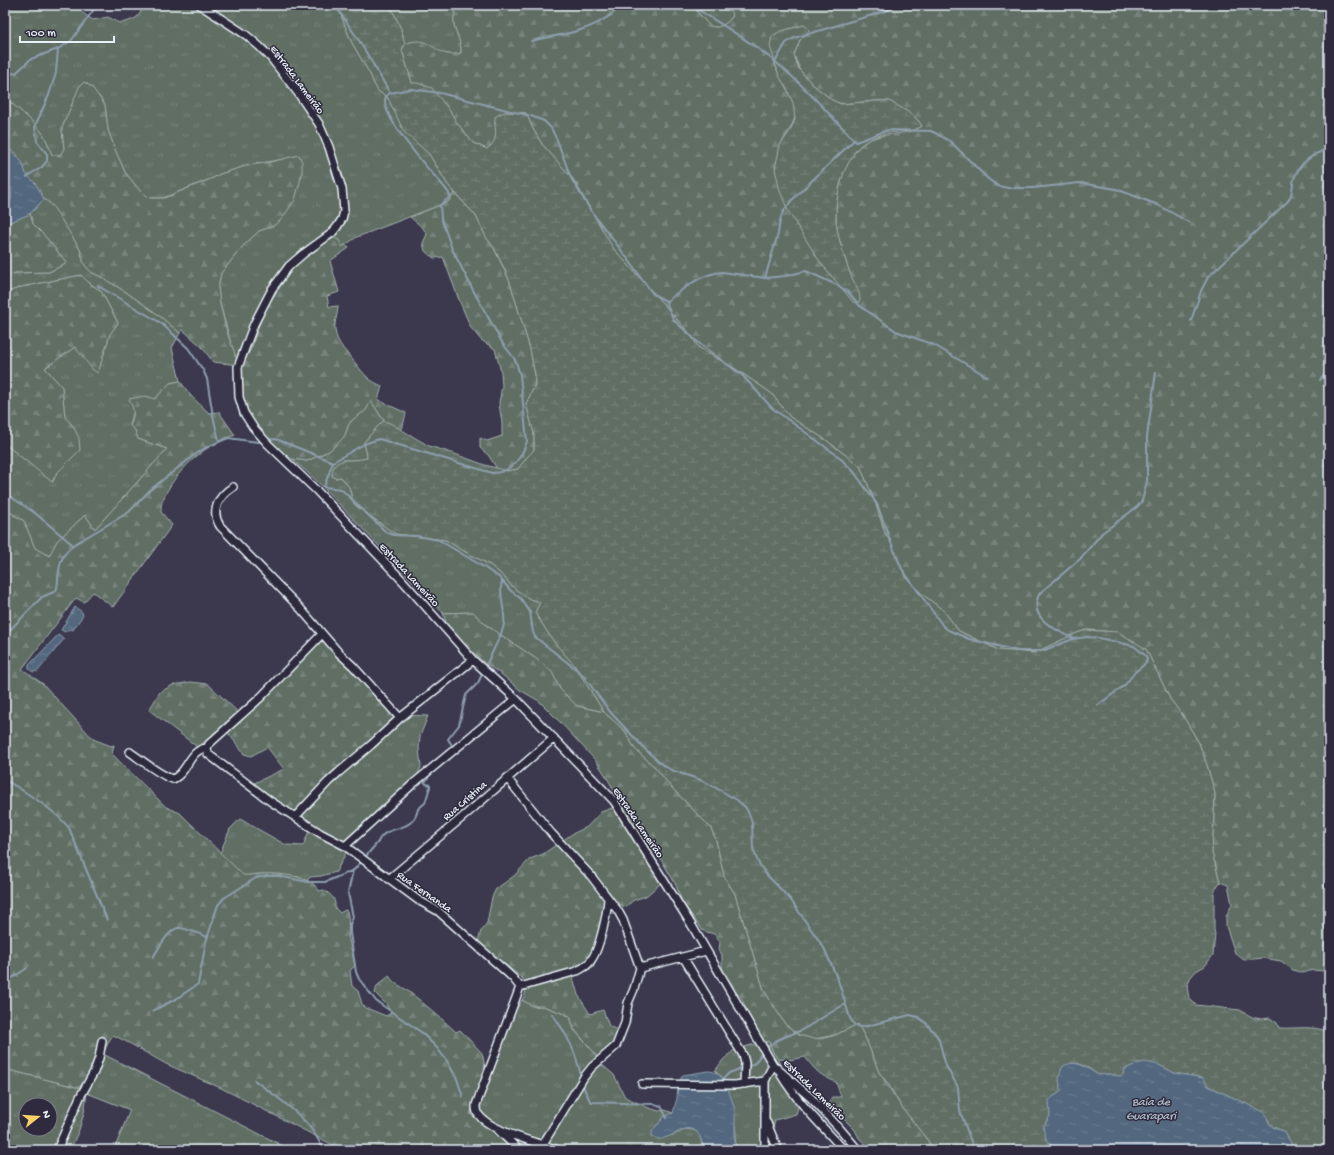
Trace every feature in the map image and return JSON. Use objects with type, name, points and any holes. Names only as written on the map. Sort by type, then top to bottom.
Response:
[{"type":"street","name":"Estrada Lameirão","points":[[200,5],[246,35],[271,58],[298,93],[319,124],[329,147],[342,189],[344,211],[342,220],[338,227],[289,266],[272,289],[254,324],[238,367],[239,397],[244,413],[253,427],[268,444],[317,491],[473,660],[516,699],[614,801],[659,871],[775,1067],[811,1098],[858,1150]]},
{"type":"street","points":[[233,487],[224,493],[216,506],[218,523],[300,608],[338,653],[353,666],[400,718]]},
{"type":"street","points":[[130,752],[169,778],[173,779],[180,774],[196,752],[203,748],[207,748],[209,744],[264,693],[322,634]]},
{"type":"street","points":[[296,816],[328,782],[400,718],[473,660]]},
{"type":"street","points":[[345,846],[414,783],[516,699]]},
{"type":"street","name":"Rua Cristina","points":[[389,879],[554,738]]},
{"type":"street","name":"Rua Fernanda","points":[[207,748],[210,756],[270,800],[320,833],[345,846],[418,900],[432,907],[444,916],[485,954],[505,970],[520,987]]},
{"type":"street","points":[[507,778],[551,833],[591,876],[618,911],[623,920],[640,968],[628,1003],[625,1023],[616,1046],[592,1067],[584,1077],[543,1144]]},
{"type":"street","points":[[519,1150],[498,1129],[477,1114],[476,1105],[520,987],[577,971],[591,960],[603,929],[608,908],[608,899]]},
{"type":"street","points":[[640,968],[706,951]]},
{"type":"street","points":[[683,957],[743,1055],[744,1084]]},
{"type":"street","points":[[57,1150],[80,1097],[94,1072],[99,1058],[102,1041]]},
{"type":"street","points":[[765,1150],[766,1081],[775,1067],[802,1103],[844,1150]]},
{"type":"street","points":[[642,1084],[735,1085],[766,1081]]},
{"type":"street","points":[[766,1119],[778,1150]]},
{"type":"street","points":[[498,1129],[557,1150]]},
{"type":"green space","points":[[5,5],[77,5],[82,12],[93,20],[108,17],[119,23],[136,18],[141,12],[138,5],[337,5],[351,41],[378,91],[388,98],[417,143],[429,154],[448,185],[455,193],[448,202],[357,237],[342,247],[298,261],[267,306],[240,376],[220,304],[218,288],[221,273],[243,246],[259,231],[273,226],[281,220],[287,209],[290,158],[249,165],[220,174],[163,198],[150,198],[140,191],[125,172],[108,130],[105,105],[99,96],[74,100],[62,128],[64,149],[60,155],[52,156],[46,139],[40,130],[28,117],[5,98]]},
{"type":"green space","points":[[337,5],[388,5],[391,7],[401,29],[405,44],[402,50],[412,83],[417,83],[432,88],[473,143],[487,149],[494,142],[496,134],[495,117],[504,112],[526,113],[542,144],[573,179],[613,248],[691,335],[698,347],[734,368],[771,393],[790,417],[826,440],[860,466],[875,502],[885,533],[893,547],[905,576],[922,594],[943,610],[959,631],[998,650],[1034,653],[1086,630],[1118,632],[1146,649],[1170,699],[1183,716],[1199,743],[1215,794],[1212,853],[1220,882],[1214,893],[1215,935],[1213,955],[1205,966],[1196,971],[1190,978],[1187,987],[1189,998],[1196,1005],[1240,1010],[1252,1017],[1261,1019],[1270,1018],[1277,1023],[1279,1028],[1311,1028],[1329,1032],[1329,1150],[1295,1150],[1284,1131],[1271,1125],[1264,1112],[1208,1086],[1203,1078],[1174,1073],[1159,1065],[1139,1063],[1125,1069],[1123,1075],[1098,1075],[1080,1064],[1071,1063],[1059,1080],[1061,1090],[1054,1096],[1050,1103],[1050,1116],[1043,1128],[1055,1150],[935,1150],[901,1106],[889,1085],[879,1072],[866,1039],[858,1024],[835,1035],[814,1039],[799,1035],[785,1024],[764,990],[735,894],[724,876],[716,840],[711,828],[671,787],[656,768],[635,749],[625,731],[604,712],[575,666],[554,642],[535,613],[540,602],[530,599],[515,589],[490,565],[446,540],[396,534],[391,531],[354,504],[349,487],[341,477],[335,478],[332,476],[335,465],[339,462],[367,458],[364,442],[384,421],[429,446],[507,471],[518,469],[534,450],[534,433],[526,404],[535,385],[535,375],[530,349],[510,282],[494,248],[486,237],[476,216],[448,185],[429,154],[404,132],[388,98],[378,91],[351,41]]},
{"type":"green space","points":[[388,5],[454,5],[454,24],[460,42],[461,53],[453,55],[442,53],[435,49],[411,42],[405,44],[401,29],[391,7]]},
{"type":"green space","points":[[454,5],[626,5],[628,7],[638,5],[692,5],[709,25],[712,27],[719,27],[726,24],[733,16],[727,5],[1329,5],[1329,973],[1313,970],[1303,973],[1293,970],[1281,961],[1263,958],[1244,960],[1235,953],[1226,926],[1226,917],[1232,904],[1228,885],[1220,882],[1212,853],[1215,794],[1207,765],[1199,743],[1183,716],[1170,699],[1146,649],[1105,631],[1086,630],[1034,653],[998,650],[959,631],[943,610],[922,594],[905,576],[893,547],[885,533],[875,502],[860,466],[826,440],[790,417],[771,393],[734,368],[698,347],[691,335],[613,248],[573,179],[542,144],[526,113],[505,112],[495,123],[496,138],[487,149],[473,143],[457,123],[450,111],[412,83],[402,50],[405,44],[418,41],[429,44],[447,54],[461,53],[460,42],[454,24]],"holes":[[[808,32],[800,40],[794,55],[799,69],[812,84],[832,100],[841,104],[889,101],[917,119],[922,126],[904,133],[884,135],[871,139],[862,144],[849,161],[840,183],[836,206],[836,223],[850,273],[802,231],[788,211],[780,145],[793,123],[795,109],[774,61]]]},
{"type":"green space","points":[[692,5],[727,5],[733,15],[728,21],[719,27],[712,27]]},
{"type":"green space","points":[[804,25],[809,29],[808,32],[800,40],[794,55],[799,69],[812,84],[832,100],[841,104],[889,101],[917,119],[922,126],[910,131],[885,134],[867,141],[857,149],[842,178],[836,208],[836,223],[845,260],[860,298],[860,301],[854,303],[820,262],[788,211],[780,191],[775,169],[780,145],[790,131],[795,119],[793,103],[779,76],[770,46],[772,36],[781,31]]},
{"type":"green space","points":[[84,82],[92,87],[105,105],[108,130],[125,172],[140,191],[150,198],[164,198],[220,174],[249,165],[266,163],[299,155],[302,162],[302,174],[295,200],[281,220],[273,226],[259,231],[243,246],[221,273],[218,288],[220,304],[227,332],[239,365],[213,362],[202,347],[183,330],[180,333],[156,313],[126,292],[91,272],[84,264],[80,249],[52,205],[44,199],[36,184],[26,174],[22,162],[5,144],[5,98],[28,117],[40,130],[46,139],[52,155],[60,155],[64,149],[62,128],[79,87]]},
{"type":"green space","points":[[455,193],[476,216],[486,237],[494,248],[510,282],[530,349],[535,375],[535,385],[526,404],[534,433],[534,450],[518,469],[507,471],[497,469],[489,456],[480,448],[480,438],[487,441],[502,436],[499,403],[502,386],[501,372],[495,349],[481,340],[471,328],[443,257],[434,258],[425,251],[423,243],[427,234],[423,228],[410,217],[448,202]]},
{"type":"green space","points":[[44,199],[52,204],[80,249],[84,264],[91,272],[126,292],[156,313],[180,333],[172,348],[180,381],[170,383],[155,399],[145,396],[134,410],[130,425],[135,430],[138,439],[167,449],[95,529],[85,515],[57,541],[50,556],[35,549],[24,521],[5,509],[5,444],[53,482],[56,474],[80,450],[73,426],[65,417],[62,387],[45,368],[75,347],[98,372],[110,334],[118,323],[101,291],[81,275],[22,287],[5,293],[5,276],[16,273],[49,272],[67,263],[33,224],[30,214]]},
{"type":"green space","points":[[30,214],[33,224],[67,263],[49,272],[16,273],[5,276],[5,224]]},
{"type":"green space","points":[[334,238],[339,240],[342,247],[345,245],[349,248],[330,261],[339,292],[327,296],[329,307],[338,306],[335,330],[338,340],[366,376],[382,386],[378,400],[406,413],[402,430],[384,421],[371,401],[366,410],[351,421],[345,436],[329,451],[307,461],[292,459],[270,444],[259,430],[245,406],[240,376],[267,306],[298,261]]},
{"type":"green space","points":[[81,275],[101,291],[118,323],[110,334],[98,373],[93,370],[75,347],[45,368],[62,387],[65,417],[73,426],[79,438],[80,450],[56,474],[52,482],[5,444],[5,293],[22,287]]},
{"type":"green space","points":[[180,381],[191,396],[209,413],[219,412],[235,435],[213,444],[192,460],[175,479],[162,501],[161,507],[161,512],[172,525],[113,607],[93,592],[84,602],[76,598],[22,669],[43,684],[93,739],[111,746],[114,745],[112,754],[166,807],[180,813],[243,875],[268,874],[302,878],[309,881],[319,891],[324,890],[331,895],[335,902],[335,908],[340,913],[345,910],[347,911],[349,940],[355,965],[350,971],[352,986],[358,991],[362,1004],[366,1008],[386,1016],[391,1013],[386,1004],[375,993],[377,986],[389,976],[439,1016],[456,1032],[460,1030],[482,1053],[485,1067],[485,1077],[470,1114],[503,1138],[511,1136],[549,1150],[343,1150],[221,1088],[166,1064],[113,1035],[88,1087],[76,1087],[5,1069],[5,509],[24,521],[35,548],[49,556],[57,541],[85,515],[95,529],[167,449],[138,439],[135,430],[130,426],[133,418],[133,412],[129,399],[145,396],[155,399],[170,383]]},
{"type":"green space","points":[[371,401],[384,421],[364,442],[367,458],[359,460],[343,460],[335,478],[341,477],[349,487],[354,504],[396,534],[446,540],[490,565],[515,589],[530,599],[540,602],[535,613],[554,642],[575,666],[604,712],[577,706],[560,689],[551,672],[535,658],[486,625],[473,612],[443,613],[318,482],[292,459],[307,461],[329,451],[346,432],[351,421],[366,410]]},
{"type":"green space","points":[[473,612],[486,625],[535,658],[552,672],[560,689],[577,706],[604,712],[625,731],[635,749],[656,768],[671,787],[711,828],[716,840],[724,876],[735,894],[764,990],[785,1024],[799,1035],[821,1039],[835,1035],[858,1024],[866,1039],[879,1072],[901,1106],[935,1150],[871,1150],[859,1138],[855,1130],[845,1120],[831,1112],[830,1102],[832,1097],[841,1097],[836,1082],[818,1072],[805,1057],[789,1060],[778,1059],[773,1052],[769,1041],[761,1043],[741,997],[735,992],[727,980],[722,967],[722,955],[719,950],[720,942],[714,934],[703,931],[682,902],[676,885],[659,856],[646,847],[596,761],[539,701],[520,690],[486,664],[449,631],[443,613]]},
{"type":"green space","points":[[327,635],[334,646],[334,654],[398,714],[403,715],[291,818],[248,786],[284,769],[267,747],[251,756],[244,754],[226,730],[200,749],[149,710],[160,692],[173,685],[191,682],[208,684],[241,715]]},
{"type":"green space","points":[[403,715],[428,716],[420,736],[419,748],[421,767],[416,779],[341,845],[347,851],[336,872],[310,877],[307,881],[299,877],[262,874],[243,876],[220,853],[230,829],[240,819],[286,845],[303,846],[309,831],[291,818]]},
{"type":"green space","points":[[615,807],[661,883],[646,896],[634,900],[625,907],[611,901],[593,968],[572,974],[578,995],[590,1014],[603,1010],[609,1026],[623,1033],[616,1048],[597,1058],[593,1051],[574,1029],[570,1016],[543,1006],[533,1006],[522,1000],[526,989],[522,978],[478,942],[481,931],[487,923],[492,897],[496,889],[514,876],[530,859],[543,854],[572,834],[587,827],[601,812]]},
{"type":"green space","points":[[522,1000],[533,1006],[543,1006],[570,1016],[574,1030],[593,1051],[600,1063],[614,1075],[625,1097],[649,1108],[659,1111],[665,1110],[673,1113],[662,1119],[652,1136],[674,1135],[686,1129],[696,1131],[699,1134],[704,1150],[549,1150],[503,1138],[470,1114],[485,1077],[485,1067],[494,1054]]},
{"type":"green space","points":[[769,1040],[773,1052],[778,1059],[786,1078],[794,1084],[798,1094],[799,1104],[796,1114],[775,1120],[772,1132],[763,1150],[733,1150],[735,1147],[736,1130],[722,1077],[715,1071],[723,1060],[734,1050]]},
{"type":"green space","points":[[103,1054],[291,1150],[114,1150],[130,1110],[87,1093],[84,1113],[79,1130],[70,1150],[5,1150],[5,1069],[76,1087],[88,1087]]},
{"type":"water","points":[[5,144],[22,162],[26,174],[36,184],[44,199],[30,214],[5,224],[5,204],[11,200],[12,189],[5,180]]},
{"type":"water","points":[[75,607],[82,612],[83,615],[73,630],[69,629],[65,632],[61,630]]},
{"type":"water","points":[[58,635],[64,639],[38,671],[33,672],[29,669],[29,665]]},
{"type":"water","name":"Baía de Guarapari","points":[[1145,1062],[1159,1065],[1174,1073],[1203,1078],[1208,1086],[1264,1112],[1272,1127],[1284,1131],[1295,1150],[1055,1150],[1052,1145],[1047,1142],[1043,1128],[1050,1116],[1049,1100],[1061,1090],[1059,1080],[1063,1066],[1073,1063],[1082,1065],[1098,1075],[1110,1074],[1119,1076],[1123,1075],[1125,1069]]},
{"type":"water","points":[[708,1071],[718,1074],[726,1084],[678,1083],[683,1075]]},
{"type":"water","points":[[727,1085],[735,1110],[735,1147],[733,1150],[704,1150],[699,1135],[693,1129],[689,1128],[661,1139],[652,1136],[652,1131],[664,1117],[673,1113],[677,1098],[678,1086]]},
{"type":"waterway","points":[[5,74],[16,73],[31,59],[58,49],[71,41],[97,5]]},
{"type":"waterway","points":[[335,5],[360,42],[390,93]]},
{"type":"waterway","points":[[531,41],[570,33],[589,27],[616,11],[620,5]]},
{"type":"waterway","points":[[691,5],[743,38],[784,69],[856,142],[888,130],[931,131],[951,142],[988,179],[998,186],[1008,188],[1033,188],[1080,183],[1116,189],[1158,205],[1190,223]]},
{"type":"waterway","points":[[775,62],[786,43],[794,38],[886,11],[897,5]]},
{"type":"waterway","points":[[27,177],[41,168],[47,161],[47,154],[37,141],[35,126],[49,95],[56,73],[58,49]]},
{"type":"waterway","points":[[974,1150],[960,1111],[958,1087],[946,1066],[937,1036],[926,1023],[918,1017],[910,1015],[863,1027],[855,1026],[850,1018],[838,980],[824,948],[790,899],[765,873],[758,862],[753,849],[752,823],[746,808],[737,800],[709,784],[671,770],[659,762],[645,749],[611,713],[582,674],[535,637],[530,612],[521,599],[510,590],[500,578],[439,540],[417,536],[394,535],[386,532],[341,489],[324,487],[333,462],[364,444],[379,439],[492,473],[505,470],[515,463],[519,459],[527,441],[520,375],[517,365],[514,358],[503,344],[473,290],[452,249],[441,218],[440,205],[450,196],[394,124],[386,107],[385,100],[387,95],[390,93],[411,89],[440,93],[531,116],[544,121],[551,128],[571,178],[591,211],[653,294],[666,301],[673,319],[701,345],[743,376],[772,408],[838,456],[854,472],[877,504],[902,569],[943,626],[948,630],[969,639],[1018,651],[1042,651],[1073,639],[1087,637],[1099,638],[1134,646],[1146,656],[1147,660],[1145,664],[1135,672],[1125,685],[1098,705]]},
{"type":"waterway","points":[[765,278],[783,212],[792,200],[854,140]]},
{"type":"waterway","points":[[1191,321],[1201,291],[1208,277],[1288,201],[1291,196],[1296,173],[1303,163],[1329,148]]},
{"type":"waterway","points":[[667,301],[692,283],[714,273],[722,272],[765,278],[785,276],[806,271],[839,286],[848,292],[860,306],[896,331],[934,345],[988,377]]},
{"type":"waterway","points":[[98,286],[161,323],[188,348],[203,370],[207,379],[219,441]]},
{"type":"waterway","points":[[1320,380],[1329,369]]},
{"type":"waterway","points":[[1073,638],[1044,622],[1037,609],[1037,601],[1040,593],[1080,559],[1102,533],[1137,507],[1142,501],[1147,481],[1147,437],[1156,372]]},
{"type":"waterway","points":[[5,635],[42,597],[56,591],[62,560],[73,545],[129,512],[150,490],[205,448],[228,438],[258,442],[262,441]]},
{"type":"waterway","points":[[267,440],[276,439],[333,462]]},
{"type":"waterway","points":[[5,493],[35,513],[73,545]]},
{"type":"waterway","points":[[485,668],[501,634],[504,624],[501,592],[502,581]]},
{"type":"waterway","points":[[453,747],[448,739],[459,725],[466,695],[478,683],[483,672]]},
{"type":"waterway","points":[[152,1011],[176,999],[198,984],[206,942],[218,905],[224,898],[256,878],[278,876],[308,882],[325,882],[354,870],[386,832],[405,826],[411,822],[418,809],[425,803],[430,787],[430,785],[426,784],[425,782],[430,775],[456,753],[455,751]]},
{"type":"waterway","points":[[5,780],[31,795],[56,814],[69,828],[107,920]]},
{"type":"waterway","points":[[353,870],[348,893],[353,917],[350,924],[350,933],[356,972],[359,979],[376,1001],[421,1032],[437,1048],[447,1061],[457,1079],[463,1097]]},
{"type":"waterway","points":[[153,957],[168,934],[176,928],[187,929],[208,937]]},
{"type":"waterway","points":[[5,983],[27,968]]},
{"type":"waterway","points":[[766,1048],[777,1040],[802,1030],[845,1004]]},
{"type":"waterway","points":[[552,1014],[562,1028],[570,1044],[577,1060],[581,1077]]},
{"type":"waterway","points":[[747,1067],[755,1063],[763,1051]]},
{"type":"waterway","points":[[722,1080],[729,1073],[742,1068]]},
{"type":"waterway","points":[[254,1080],[284,1102],[303,1119],[318,1139],[323,1150]]},
{"type":"waterway","points":[[582,1084],[590,1101],[592,1102],[654,1104],[661,1106],[667,1118]]}]
